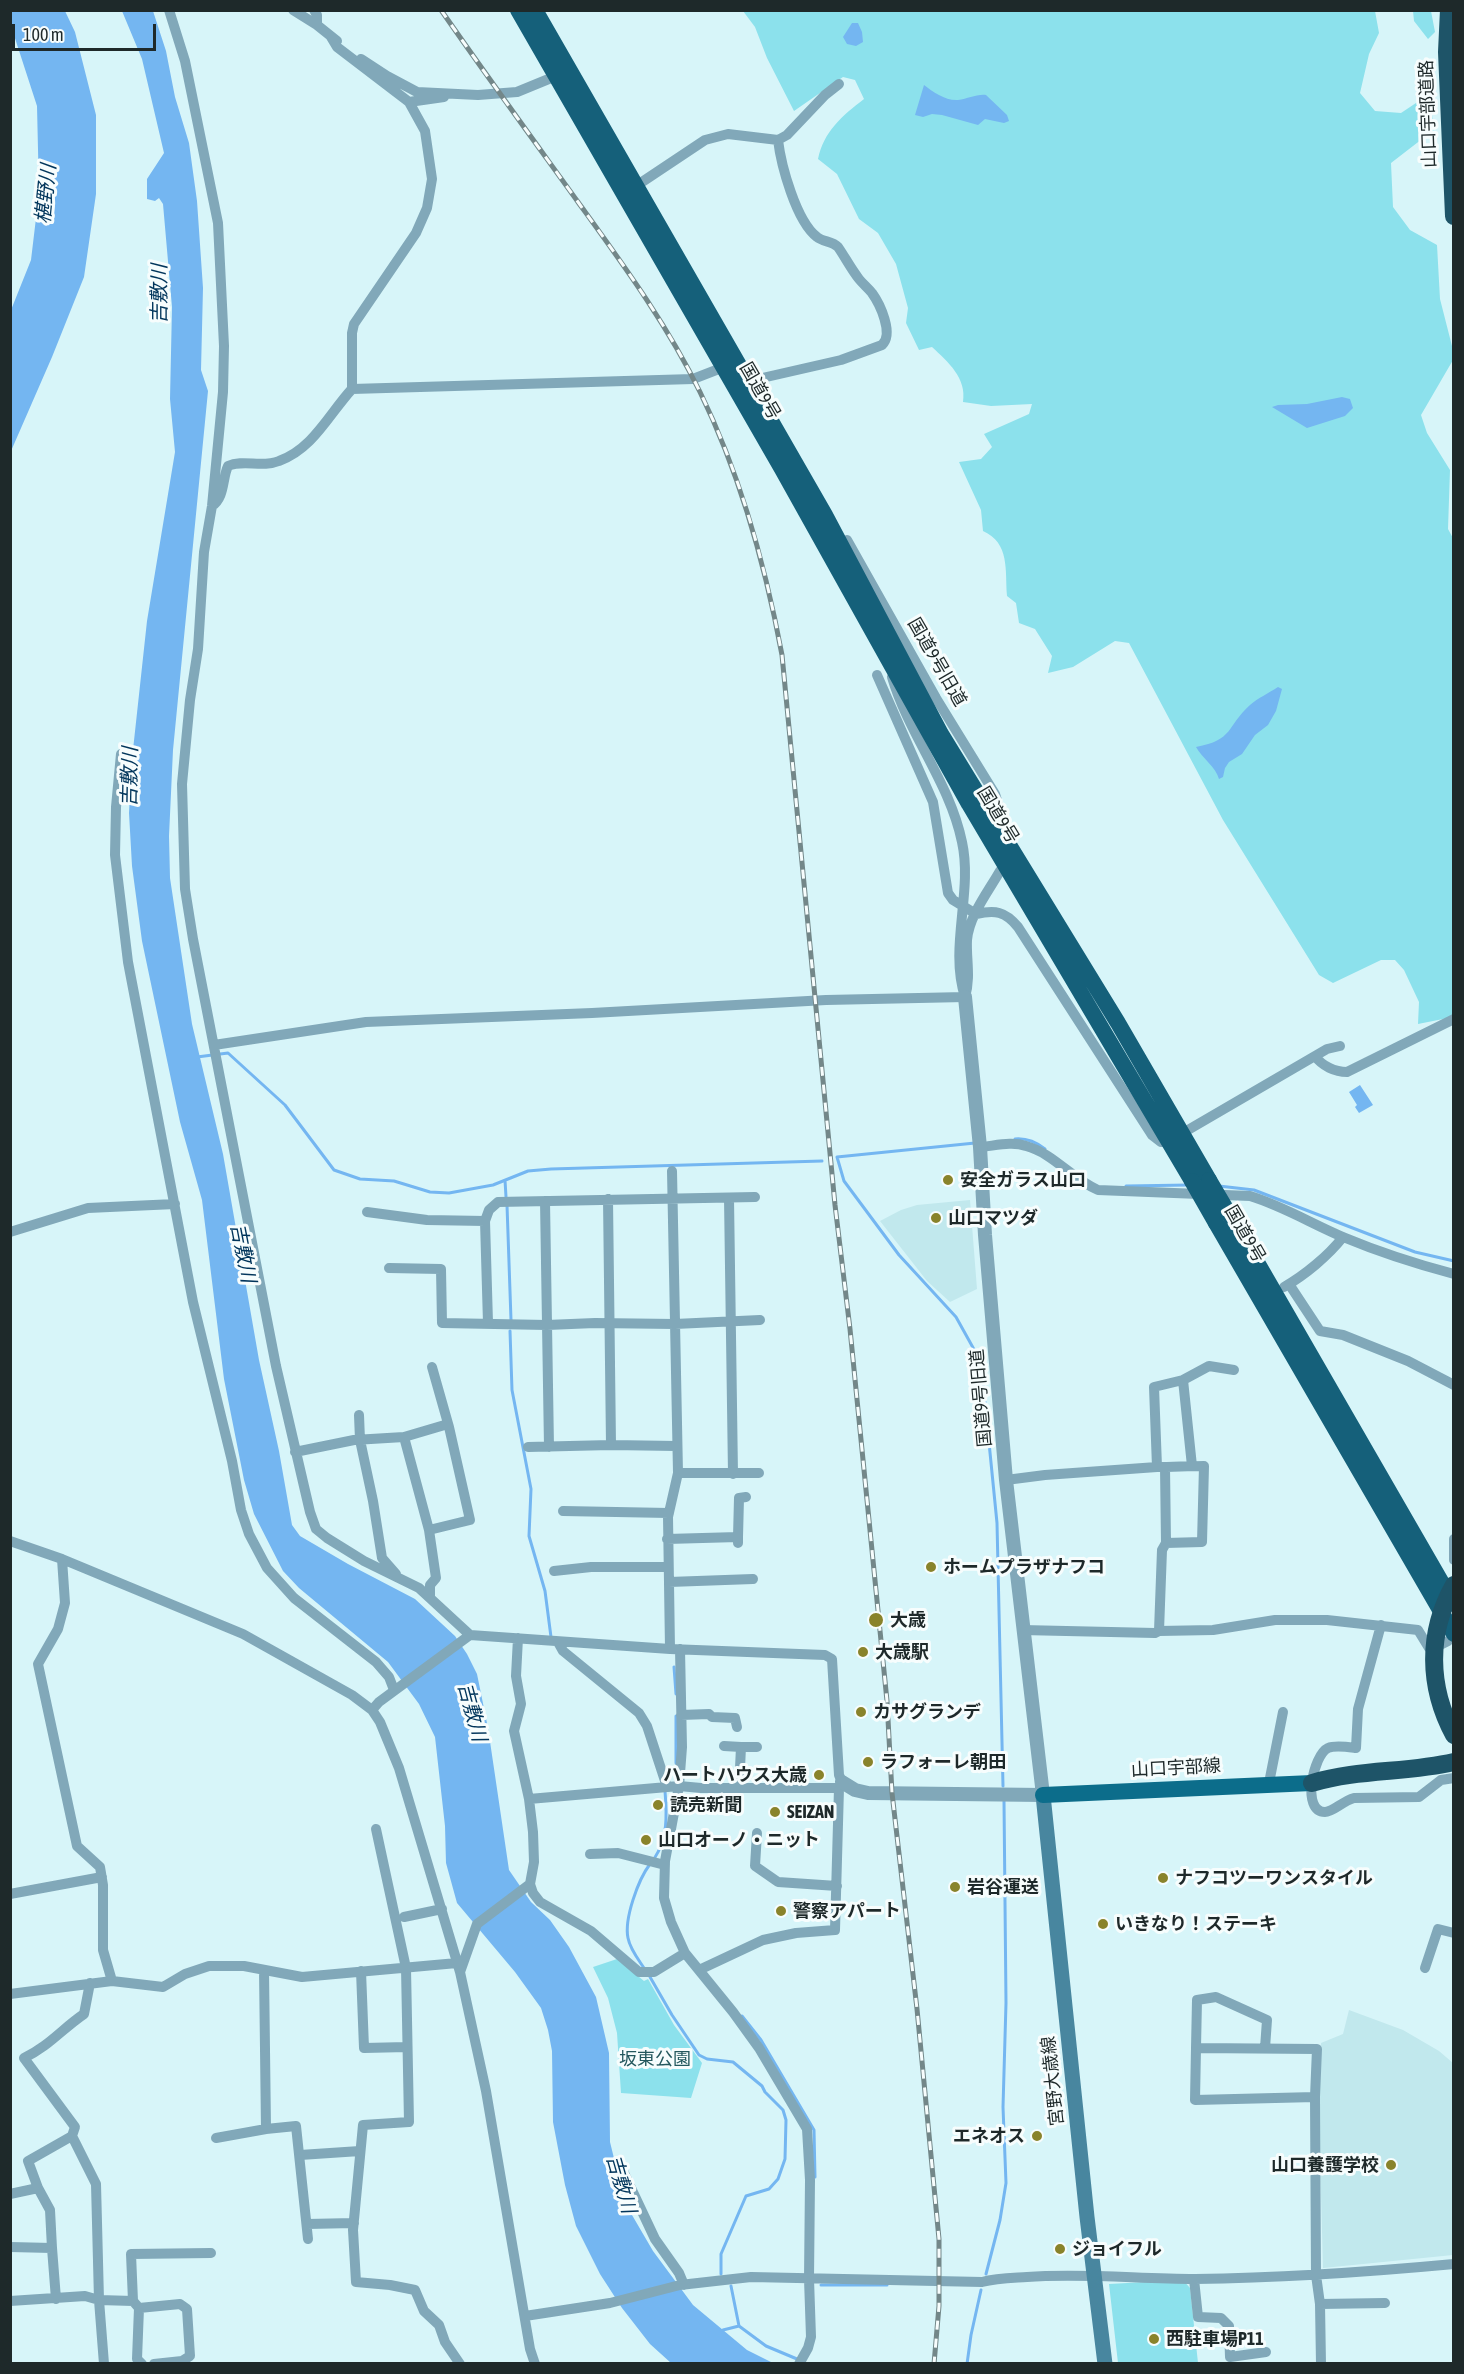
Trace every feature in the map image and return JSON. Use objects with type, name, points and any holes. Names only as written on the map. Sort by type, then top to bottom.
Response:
[{"type":"highway","name":"国道9号","points":[[518,10],[724,367],[969,804],[1176,1138],[1209,1180],[1224,1221],[1451,1637]]},
{"type":"highway","name":"国道9号","points":[[535,10],[825,515],[941,734],[1077,956],[1176,1138],[1192,1181],[1281,1288],[1454,1604]]},
{"type":"highway","name":"山口宇部道路","points":[[1449,10],[1448,52],[1454,216]]},
{"type":"highway","name":"山口宇部道路","points":[[1454,33],[1454,97]]},
{"type":"highway","points":[[1454,1586],[1437,1623],[1433,1656],[1437,1696],[1454,1735]]},
{"type":"highway","points":[[1312,1783],[1333,1777],[1454,1762]]},
{"type":"highway","points":[[1312,1783],[1332,1786],[1399,1782],[1454,1775]]},
{"type":"main road","name":"山口宇部線","points":[[1043,1795],[1269,1783],[1312,1783]]},
{"type":"main road","name":"宮野大歳線","points":[[1043,1795],[1093,2275],[1105,2364]]},
{"type":"street","points":[[169,10],[185,61],[218,223],[224,346],[223,392],[212,506],[204,552],[198,649],[190,700],[182,784],[185,889],[276,1366],[295,1452],[316,1528],[338,1546],[419,1588],[430,1597],[466,1638]]},
{"type":"street","points":[[293,10],[406,87],[417,92],[478,95],[517,92],[556,76]]},
{"type":"street","points":[[314,10],[317,15],[317,25]]},
{"type":"street","points":[[212,506],[221,493],[228,466],[234,463],[259,465],[279,462],[295,453],[314,437],[352,389],[354,324],[405,250],[427,208],[432,179],[428,146],[425,131],[409,102],[337,47],[331,37]]},
{"type":"street","points":[[636,186],[705,140],[716,136],[728,134],[778,140],[787,135],[825,95],[839,84]]},
{"type":"street","points":[[409,102],[445,97],[453,93]]},
{"type":"street","points":[[748,381],[841,360],[882,345],[888,336],[883,316],[871,291],[859,279],[838,247],[816,236],[805,222],[792,194],[780,156],[778,140]]},
{"type":"street","points":[[352,389],[693,379],[724,367]]},
{"type":"street","name":"国道9号旧道","points":[[825,515],[845,536],[936,698],[995,794],[1007,832]]},
{"type":"street","name":"国道9号旧道","points":[[886,657],[904,708],[955,813],[965,862],[960,982],[965,997],[980,1147],[987,1268],[1006,1480],[1043,1795]]},
{"type":"street","points":[[877,675],[933,802],[948,893],[953,900],[976,914],[993,910],[1011,918],[1152,1135],[1161,1142],[1176,1138],[1327,1049],[1340,1046]]},
{"type":"street","points":[[121,754],[116,807],[115,855],[128,962],[193,1302],[232,1461],[241,1510],[249,1534],[267,1568],[294,1598],[376,1662],[389,1677],[394,1690]]},
{"type":"street","name":"国道9号旧道","points":[[965,997],[969,983],[967,938],[976,914],[1000,871]]},
{"type":"street","points":[[214,1047],[366,1022],[592,1013],[826,1000],[965,997]]},
{"type":"street","points":[[1315,1056],[1318,1061],[1329,1068],[1338,1072],[1347,1072],[1454,1019]]},
{"type":"street","points":[[980,1147],[1017,1144],[1028,1146],[1047,1156],[1086,1185],[1098,1190],[1250,1196],[1266,1201],[1343,1237],[1416,1264],[1454,1274]]},
{"type":"street","points":[[672,1171],[678,1473],[669,1512],[667,1539],[682,1747],[679,1786],[664,1864],[665,1904],[686,1953],[734,2012],[759,2048],[807,2129],[810,2180],[811,2337],[799,2364]]},
{"type":"street","points":[[488,1323],[484,1221],[489,1210],[498,1202],[755,1197]]},
{"type":"street","points":[[729,1198],[733,1474]]},
{"type":"street","points":[[608,1199],[611,1445]]},
{"type":"street","points":[[545,1201],[549,1447]]},
{"type":"street","points":[[10,1232],[88,1208],[175,1204]]},
{"type":"street","points":[[367,1212],[427,1220],[484,1221]]},
{"type":"street","points":[[1343,1237],[1335,1248],[1281,1288],[1320,1331],[1343,1335],[1408,1361],[1454,1385]]},
{"type":"street","points":[[389,1268],[441,1269],[442,1323],[675,1324],[760,1320]]},
{"type":"street","points":[[1159,1631],[1162,1550],[1166,1543],[1154,1388],[1183,1380],[1209,1366],[1234,1370]]},
{"type":"street","points":[[429,1530],[470,1520],[432,1367]]},
{"type":"street","points":[[1183,1380],[1192,1466]]},
{"type":"street","points":[[359,1415],[360,1440],[382,1558],[398,1577]]},
{"type":"street","points":[[295,1452],[360,1440],[404,1437],[448,1424]]},
{"type":"street","points":[[404,1437],[429,1530],[436,1578],[430,1585],[430,1597]]},
{"type":"street","points":[[528,1447],[676,1446]]},
{"type":"street","points":[[1006,1480],[1045,1475],[1204,1466],[1202,1542],[1166,1543]]},
{"type":"street","points":[[678,1473],[759,1473]]},
{"type":"street","points":[[667,1539],[738,1540],[739,1498]]},
{"type":"street","points":[[563,1511],[669,1512]]},
{"type":"street","points":[[1454,1539],[1454,1560]]},
{"type":"street","points":[[10,1541],[62,1559],[243,1634],[352,1695],[372,1710],[380,1722],[399,1768],[459,1967],[486,2091],[535,2364]]},
{"type":"street","points":[[62,1559],[65,1603],[58,1629],[38,1664],[77,1845],[100,1867],[103,1950],[112,1981]]},
{"type":"street","points":[[554,1571],[591,1567],[668,1567]]},
{"type":"street","points":[[669,1582],[753,1579]]},
{"type":"street","points":[[1022,1630],[1155,1633],[1213,1630],[1275,1620],[1327,1620],[1419,1630],[1429,1648],[1436,1647],[1451,1637]]},
{"type":"street","points":[[1381,1625],[1358,1708],[1356,1748],[1329,1747],[1322,1752],[1312,1783],[1311,1800],[1315,1808],[1322,1812],[1329,1812],[1345,1800],[1354,1798],[1419,1797],[1441,1780],[1454,1775]]},
{"type":"street","points":[[372,1710],[394,1690],[466,1638],[518,1638],[675,1649],[825,1655],[832,1659],[841,1785],[835,1930],[796,1933],[763,1940],[699,1970]]},
{"type":"street","points":[[459,1967],[477,1924],[528,1887],[534,1844],[529,1799],[514,1731],[520,1704],[516,1676],[518,1638]]},
{"type":"street","points":[[558,1642],[563,1651],[639,1713],[647,1726],[667,1787]]},
{"type":"street","points":[[1269,1783],[1283,1712]]},
{"type":"street","points":[[681,1715],[710,1714],[712,1717],[735,1718],[737,1727]]},
{"type":"street","points":[[724,1746],[757,1747]]},
{"type":"street","points":[[739,1789],[741,1747]]},
{"type":"street","points":[[529,1799],[679,1786],[739,1789],[841,1785],[868,1793],[1043,1795]]},
{"type":"street","points":[[376,1829],[406,1968],[409,2122],[363,2125],[354,2223],[356,2282],[415,2290],[424,2311],[439,2325],[445,2342],[460,2364]]},
{"type":"street","points":[[757,1833],[755,1866],[778,1882],[837,1886]]},
{"type":"street","points":[[590,1854],[618,1854],[664,1864]]},
{"type":"street","points":[[10,1894],[102,1877]]},
{"type":"street","points":[[528,1887],[540,1902],[591,1931],[639,1972],[654,1972],[686,1953]]},
{"type":"street","points":[[404,1917],[442,1909]]},
{"type":"street","points":[[1425,1968],[1438,1929],[1454,1933]]},
{"type":"street","points":[[10,1994],[112,1981],[163,1986],[185,1974],[209,1966],[244,1966],[302,1977],[406,1968],[459,1967]]},
{"type":"street","points":[[264,1970],[266,2129]]},
{"type":"street","points":[[362,1971],[364,2048],[407,2047]]},
{"type":"street","points":[[56,2299],[50,2210],[38,2188],[28,2160],[72,2136],[75,2127],[24,2058],[45,2048],[68,2025],[84,2014],[90,1983]]},
{"type":"street","points":[[1265,2049],[1267,2020],[1216,1997],[1197,2000],[1195,2100],[1315,2097]]},
{"type":"street","points":[[1196,2048],[1317,2049],[1316,2275],[1320,2304],[1321,2364]]},
{"type":"street","points":[[216,2138],[296,2126],[308,2239]]},
{"type":"street","points":[[72,2136],[96,2184],[100,2260],[99,2300],[104,2364]]},
{"type":"street","points":[[300,2155],[360,2151]]},
{"type":"street","points":[[623,2171],[655,2239],[679,2273],[682,2285]]},
{"type":"street","points":[[10,2194],[38,2188]]},
{"type":"street","points":[[306,2224],[354,2223]]},
{"type":"street","points":[[10,2247],[52,2248]]},
{"type":"street","points":[[142,2364],[137,2359],[136,2304],[131,2254],[211,2253]]},
{"type":"street","points":[[525,2316],[610,2303],[682,2285],[751,2277],[982,2282],[1026,2277],[1093,2275],[1194,2278],[1316,2275],[1454,2264]]},
{"type":"street","points":[[1194,2278],[1198,2317],[1221,2318],[1229,2326],[1230,2360],[1266,2352]]},
{"type":"street","points":[[10,2301],[85,2296],[136,2304],[180,2304],[187,2309],[190,2356],[182,2361],[154,2364]]},
{"type":"street","points":[[1320,2304],[1385,2303]]},
{"type":"shaded area","points":[[970,1200],[977,1289],[950,1302],[927,1281],[880,1221],[917,1205]]},
{"type":"shaded area","points":[[1349,2010],[1403,2030],[1439,2051],[1453,2063],[1453,2255],[1323,2268],[1319,2121],[1321,2043],[1343,2034]]},
{"type":"green space","points":[[743,11],[1375,11],[1379,33],[1369,54],[1360,93],[1375,111],[1401,113],[1428,95],[1435,129],[1391,163],[1393,207],[1410,230],[1437,245],[1440,299],[1453,350],[1453,360],[1421,415],[1427,433],[1450,470],[1448,529],[1454,540],[1453,1017],[1418,1024],[1419,1002],[1404,970],[1395,960],[1381,960],[1333,983],[1319,975],[1223,820],[1129,643],[1115,641],[1073,667],[1048,673],[1052,656],[1035,629],[1019,623],[1016,603],[1007,596],[1006,567],[1002,550],[992,536],[983,531],[981,510],[959,462],[981,459],[992,447],[984,434],[1029,414],[1032,404],[991,406],[963,402],[962,385],[950,365],[932,347],[919,350],[906,323],[908,308],[896,264],[878,233],[859,219],[837,174],[818,159],[829,132],[864,99],[855,80],[843,77],[794,111],[767,58],[755,27]]},
{"type":"green space","points":[[1413,11],[1431,11],[1435,32],[1428,39],[1414,21]]},
{"type":"green space","name":"坂東公園","points":[[617,1959],[644,1981],[648,1979],[674,2025],[702,2063],[691,2098],[621,2093],[617,2033],[608,1998],[593,1967]]},
{"type":"green space","points":[[1183,2280],[1190,2288],[1198,2363],[1118,2363],[1109,2284]]},
{"type":"water","name":"椹野川","points":[[11,10],[65,11],[75,32],[96,115],[96,194],[84,277],[11,451],[11,310],[31,260],[39,193],[37,106],[11,26]]},
{"type":"water","name":"吉敷川","points":[[122,11],[153,11],[166,51],[175,97],[189,143],[197,201],[203,288],[201,370],[208,391],[173,750],[169,836],[170,878],[192,1024],[223,1154],[259,1360],[292,1525],[300,1536],[415,1599],[455,1636],[467,1654],[477,1674],[488,1728],[509,1870],[531,1902],[550,1920],[569,1947],[596,1997],[609,2053],[610,2142],[625,2203],[653,2251],[693,2305],[747,2350],[773,2363],[671,2363],[650,2344],[622,2308],[600,2274],[576,2226],[565,2185],[553,2122],[552,2051],[541,2008],[515,1972],[457,1903],[446,1863],[445,1826],[435,1737],[419,1704],[388,1662],[299,1588],[283,1571],[254,1514],[244,1480],[224,1379],[202,1200],[180,1122],[142,941],[132,866],[129,813],[132,759],[147,621],[175,452],[170,399],[172,307],[163,204],[159,198],[155,201],[147,199],[147,179],[164,153],[142,59]]},
{"type":"water","points":[[852,23],[858,23],[862,32],[863,42],[856,46],[847,44],[843,37]]},
{"type":"water","points":[[924,85],[940,96],[953,100],[986,95],[1007,115],[1009,121],[1004,123],[985,119],[978,125],[942,115],[932,114],[923,117],[915,115]]},
{"type":"water","points":[[1342,397],[1350,399],[1353,408],[1345,416],[1307,428],[1272,407],[1307,404]]},
{"type":"water","points":[[1278,687],[1282,689],[1276,711],[1268,725],[1255,735],[1242,754],[1229,762],[1223,777],[1219,779],[1215,770],[1196,747],[1217,741],[1228,732],[1250,705]]},
{"type":"water","points":[[1360,1085],[1373,1105],[1359,1113],[1349,1092]]},
{"type":"waterway","points":[[197,1057],[228,1053],[285,1105],[334,1170],[360,1179],[394,1181],[430,1192],[449,1193],[493,1185],[528,1171],[551,1169],[822,1161]]},
{"type":"waterway","points":[[1015,1139],[1031,1141],[1045,1149]]},
{"type":"waterway","points":[[975,1143],[837,1157],[844,1181],[899,1255],[956,1317],[981,1362],[997,1523],[1003,1786]]},
{"type":"waterway","points":[[505,1180],[506,1197]]},
{"type":"waterway","points":[[1126,1186],[1189,1185]]},
{"type":"waterway","points":[[1219,1186],[1254,1190],[1415,1252],[1454,1261]]},
{"type":"waterway","points":[[507,1205],[511,1320]]},
{"type":"waterway","points":[[510,1331],[512,1390],[531,1489],[529,1536],[545,1591],[551,1637]]},
{"type":"waterway","points":[[674,1667],[676,1694]]},
{"type":"waterway","points":[[676,1716],[676,1763]]},
{"type":"waterway","points":[[654,1859],[664,1835],[665,1791]]},
{"type":"waterway","points":[[986,2274],[1000,2220],[1006,2183],[1003,2107],[1006,2003],[1004,1801]]},
{"type":"waterway","points":[[644,1968],[630,1946],[627,1930],[633,1900],[650,1864]]},
{"type":"waterway","points":[[650,1977],[699,2055],[707,2059],[733,2062],[762,2086],[783,2110],[786,2120],[785,2159],[778,2179],[769,2189],[746,2196],[721,2254],[721,2274]]},
{"type":"waterway","points":[[742,2016],[761,2040],[814,2130],[815,2177]]},
{"type":"waterway","points":[[821,2285],[887,2285]]},
{"type":"waterway","points":[[731,2286],[739,2326]]},
{"type":"waterway","points":[[967,2364],[981,2290]]},
{"type":"waterway","points":[[723,2330],[739,2326],[766,2346],[797,2359]]},
{"type":"railway","points":[[441,10],[627,271],[673,342],[700,392],[728,456],[750,521],[768,587],[782,655],[835,1205],[850,1329],[887,1701],[892,1793],[917,2009],[939,2239],[939,2306],[934,2364]]},
{"type":"place","name":"安全ガラス山口","points":[[948,1180]]},
{"type":"place","name":"山口マツダ","points":[[936,1218]]},
{"type":"place","name":"ホームプラザナフコ","points":[[931,1567]]},
{"type":"place","name":"大歳","points":[[876,1620]]},
{"type":"place","name":"大歳駅","points":[[863,1652]]},
{"type":"place","name":"カサグランデ","points":[[861,1712]]},
{"type":"place","name":"ラフォーレ朝田","points":[[868,1762]]},
{"type":"place","name":"ハートハウス大歳","points":[[819,1775]]},
{"type":"place","name":"読売新聞","points":[[658,1805]]},
{"type":"place","name":"SEIZAN","points":[[775,1812]]},
{"type":"place","name":"山口オーノ・ニット","points":[[646,1840]]},
{"type":"place","name":"ナフコツーワンスタイル","points":[[1163,1878]]},
{"type":"place","name":"岩谷運送","points":[[955,1887]]},
{"type":"place","name":"警察アパート","points":[[781,1911]]},
{"type":"place","name":"いきなり！ステーキ","points":[[1103,1924]]},
{"type":"place","name":"エネオス","points":[[1037,2136]]},
{"type":"place","name":"山口養護学校","points":[[1391,2165]]},
{"type":"place","name":"ジョイフル","points":[[1060,2249]]},
{"type":"place","name":"西駐車場P11","points":[[1154,2339]]}]
